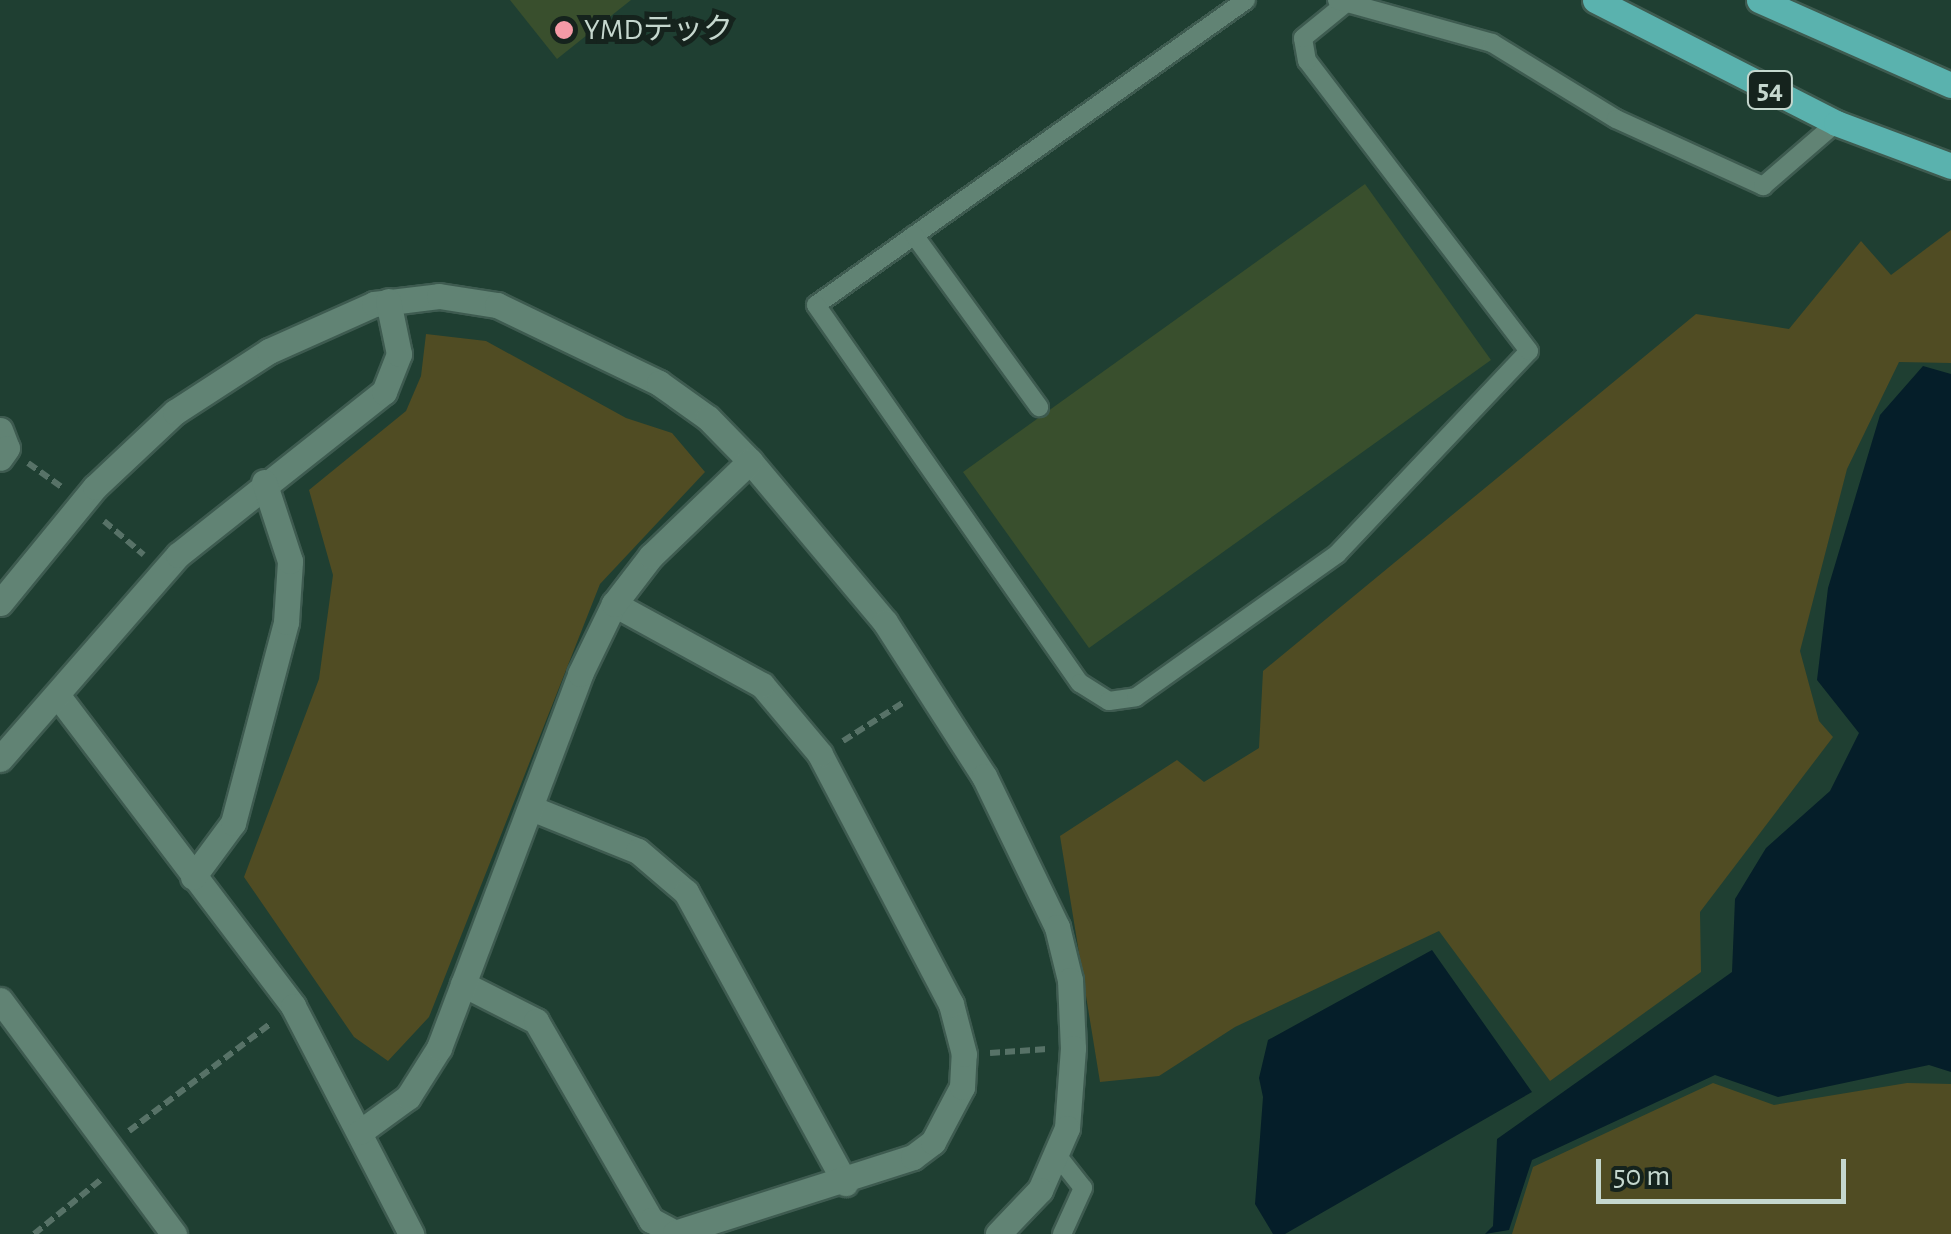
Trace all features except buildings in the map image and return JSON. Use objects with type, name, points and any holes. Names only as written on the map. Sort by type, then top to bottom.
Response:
[{"type":"main road","name":"54","points":[[1759,0],[1951,85]]},
{"type":"main road","name":"54","points":[[1608,3],[1836,124],[1951,166]]},
{"type":"street","points":[[0,603],[95,487],[175,412],[270,351],[388,301],[462,296],[498,305],[659,383],[708,418],[835,555],[929,688],[999,802],[1053,917],[1070,980],[1073,1048],[1067,1128],[1040,1190],[998,1234]]},
{"type":"street","points":[[0,759],[178,555],[264,482],[384,392],[399,354],[388,301]]},
{"type":"street","points":[[0,430],[7,448],[0,458]]},
{"type":"street","points":[[360,1132],[408,1096],[427,1071],[614,604],[651,556],[750,461]]},
{"type":"street","points":[[193,877],[233,823],[286,622],[290,562],[264,482]]},
{"type":"street","points":[[463,984],[536,1021],[662,1230],[676,1233],[898,1165],[933,1142],[962,1088],[964,1054],[951,1004],[820,754],[762,685],[614,604]]},
{"type":"street","points":[[58,696],[293,1006],[411,1234]]},
{"type":"street","points":[[531,808],[638,851],[686,892],[845,1183]]},
{"type":"street","points":[[0,1000],[174,1234]]},
{"type":"lane","points":[[1246,0],[816,305],[1080,683],[1109,701],[1136,697],[1337,554],[1529,351],[1308,61],[1304,38],[1341,1],[1492,43],[1616,119],[1764,186],[1836,124]]},
{"type":"lane","points":[[914,235],[1039,407]]},
{"type":"lane","points":[[1058,1155],[1083,1188],[1062,1234]]},
{"type":"path","points":[[820,754],[929,688]]},
{"type":"path","points":[[34,1234],[114,1155],[293,1006]]},
{"type":"path","points":[[964,1054],[1073,1048]]},
{"type":"shaded area","points":[[1951,230],[1951,363],[1899,362],[1847,469],[1800,651],[1819,721],[1833,737],[1700,912],[1701,972],[1550,1081],[1439,931],[1235,1027],[1159,1076],[1100,1082],[1060,836],[1177,760],[1204,782],[1259,748],[1263,671],[1696,314],[1789,329],[1861,241],[1891,275]]},
{"type":"shaded area","points":[[426,334],[486,341],[626,418],[672,433],[705,472],[600,584],[429,1017],[388,1061],[354,1037],[244,877],[319,679],[333,575],[309,490],[406,411],[421,376]]},
{"type":"shaded area","points":[[1713,1083],[1774,1105],[1907,1083],[1951,1084],[1951,1234],[1512,1234],[1533,1167]]},
{"type":"water","points":[[1923,366],[1951,374],[1951,1072],[1929,1065],[1778,1097],[1715,1075],[1532,1160],[1509,1230],[1485,1234],[1493,1226],[1497,1139],[1732,972],[1735,899],[1766,848],[1830,791],[1859,733],[1817,680],[1828,588],[1880,415]]},
{"type":"water","points":[[1432,950],[1532,1092],[1285,1234],[1273,1234],[1255,1204],[1263,1097],[1259,1078],[1268,1040]]},
{"type":"place","name":"YMDテック","points":[[564,30]]}]
